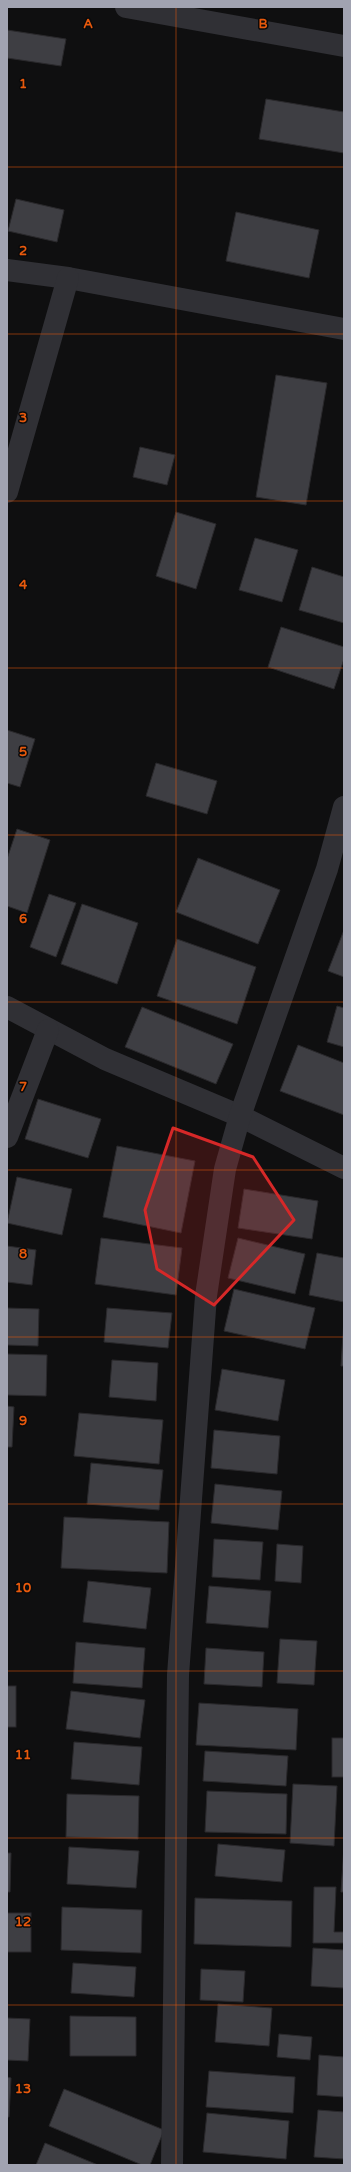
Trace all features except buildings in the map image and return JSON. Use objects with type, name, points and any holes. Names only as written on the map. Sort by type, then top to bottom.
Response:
[{"type":"street","points":[[126,7],[344,46]]},
{"type":"street","points":[[7,270],[68,278],[344,329]]},
{"type":"street","points":[[7,492],[68,278]]},
{"type":"street","points":[[172,2165],[178,1675],[206,1296],[225,1169],[240,1116],[327,869],[344,807]]},
{"type":"street","points":[[7,1007],[105,1059],[240,1116],[344,1168]]},
{"type":"street","points":[[7,1137],[48,1030]]},
{"type":"highlighted area","points":[[173,1128],[253,1157],[294,1220],[214,1305],[157,1269],[145,1210]]}]
